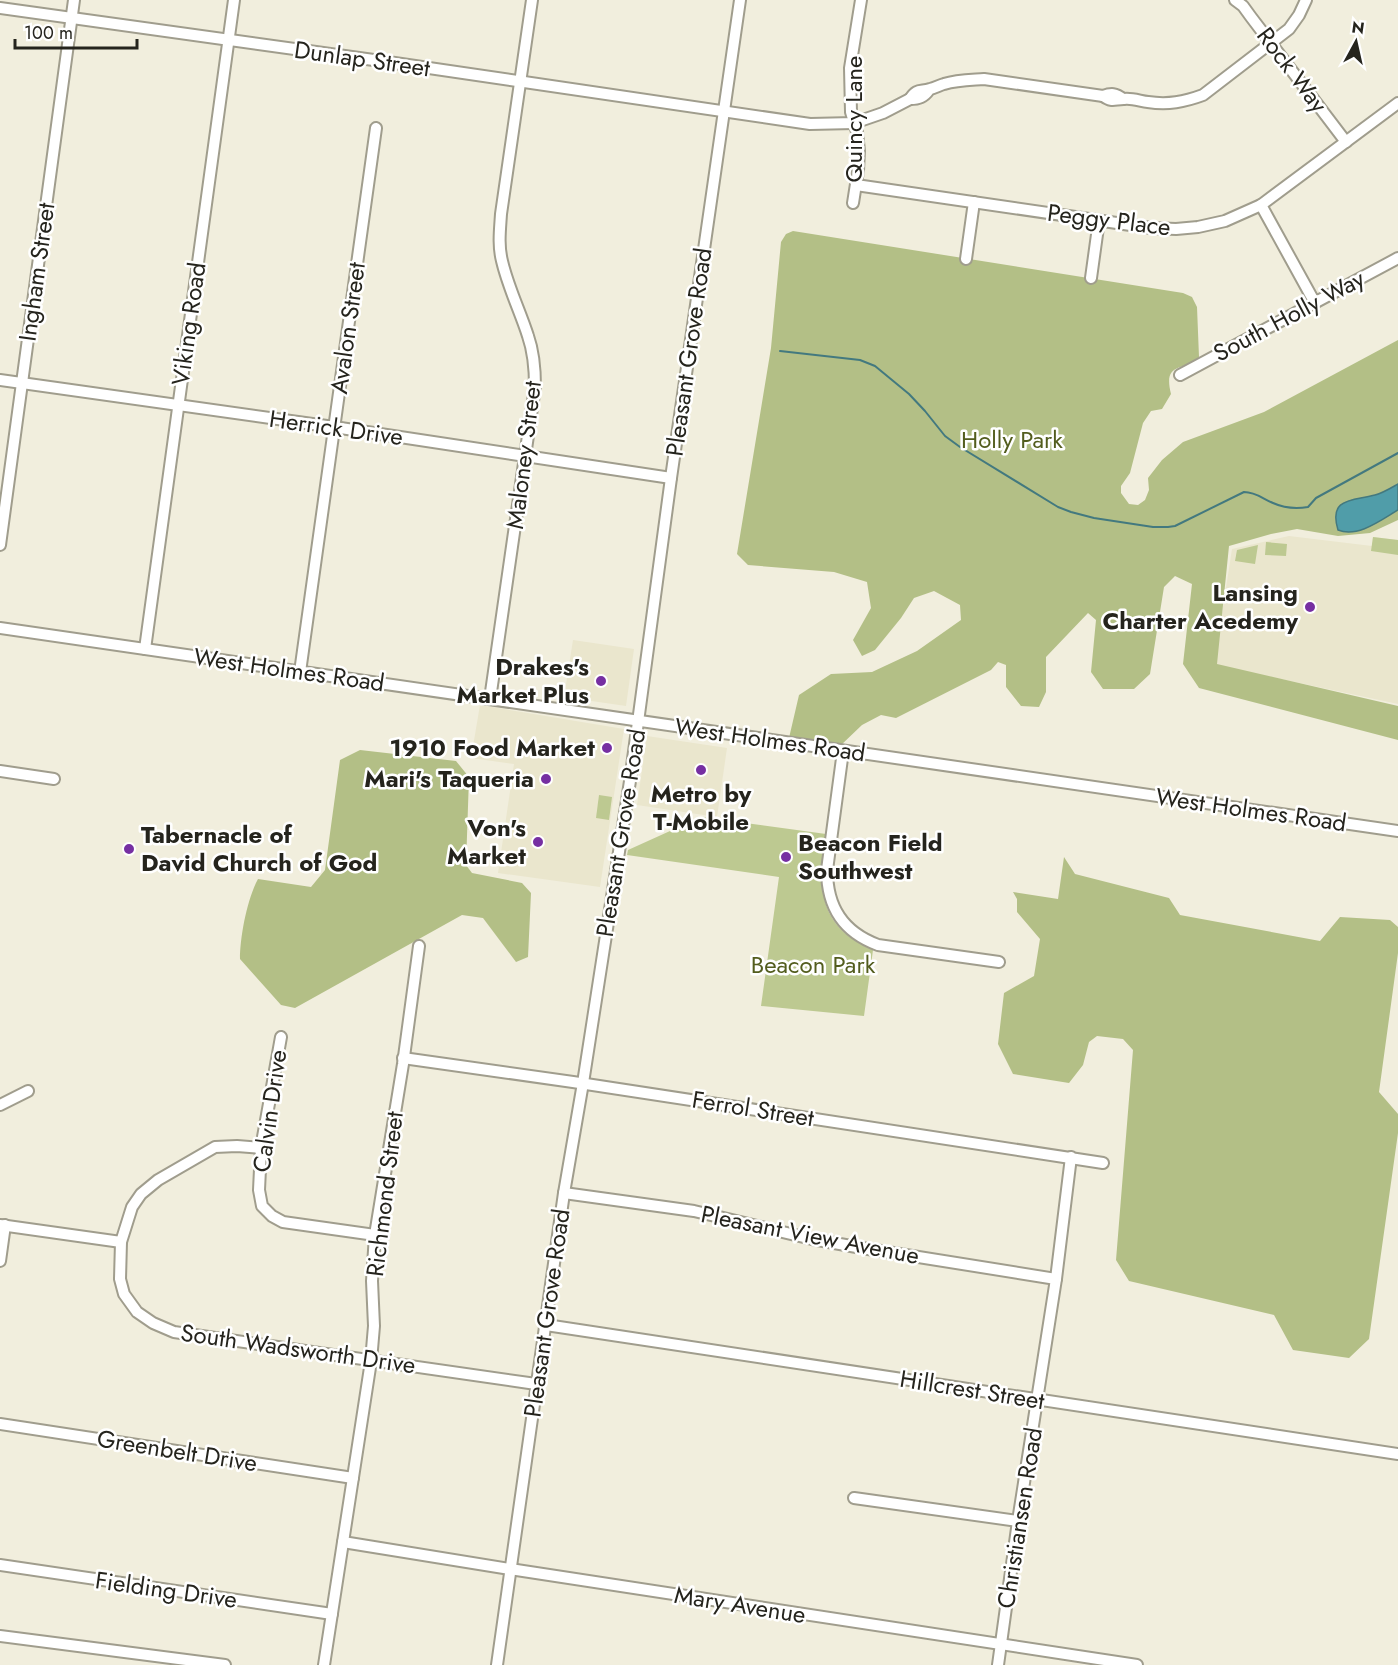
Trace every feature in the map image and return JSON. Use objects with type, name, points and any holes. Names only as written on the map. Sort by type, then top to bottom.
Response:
[{"type":"street","name":"Ingham Street","points":[[0,545],[75,0]]},
{"type":"street","name":"Viking Road","points":[[145,649],[234,0]]},
{"type":"street","name":"Maloney Street","points":[[490,699],[535,387],[535,370],[528,336],[506,279],[499,239],[532,0]]},
{"type":"street","name":"Pleasant Grove Road","points":[[497,1665],[564,1193],[638,721],[740,0]]},
{"type":"street","name":"Quincy Lane","points":[[854,203],[859,151],[857,132],[851,112],[850,68],[861,0]]},
{"type":"street","name":"Rock Way","points":[[1235,0],[1243,6],[1346,142]]},
{"type":"street","name":"Dunlap Street","points":[[0,8],[810,124],[854,123],[883,113],[910,99],[921,89],[930,90],[954,82],[984,79],[1102,96],[1109,93],[1118,94],[1123,99],[1173,104],[1203,94],[1289,29],[1306,0]]},
{"type":"street","name":"Peggy Place","points":[[856,185],[1151,228],[1198,227],[1225,221],[1261,205],[1398,103]]},
{"type":"street","name":"Avalon Street","points":[[300,672],[376,128]]},
{"type":"street","points":[[966,259],[974,202]]},
{"type":"street","points":[[1261,205],[1315,303]]},
{"type":"street","points":[[1091,278],[1099,220]]},
{"type":"street","name":"South Holly Way","points":[[1180,375],[1398,258]]},
{"type":"street","name":"Herrick Drive","points":[[0,380],[671,478]]},
{"type":"street","name":"West Holmes Road","points":[[0,628],[1398,831]]},
{"type":"street","points":[[843,751],[827,870],[831,901],[838,917],[862,939],[878,945],[999,962]]},
{"type":"street","points":[[0,771],[54,778]]},
{"type":"street","name":"Richmond Street","points":[[343,1542],[371,1361],[374,1326],[372,1281],[375,1234],[419,946]]},
{"type":"street","name":"Calvin Drive","points":[[281,1037],[261,1148],[259,1190],[262,1206],[272,1216],[283,1222],[375,1234]]},
{"type":"street","name":"Ferrol Street","points":[[403,1058],[583,1083],[1103,1163]]},
{"type":"street","points":[[0,1105],[28,1091]]},
{"type":"street","name":"South Wadsworth Drive","points":[[261,1148],[237,1146],[215,1148],[158,1180],[141,1194],[132,1207],[121,1242],[120,1279],[124,1293],[137,1312],[153,1323],[174,1332],[536,1384]]},
{"type":"street","name":"Christiansen Road","points":[[998,1665],[1056,1279],[1071,1157]]},
{"type":"street","name":"Pleasant View Avenue","points":[[564,1193],[694,1211],[812,1239],[1056,1279]]},
{"type":"street","points":[[0,1261],[3,1225],[121,1242]]},
{"type":"street","name":"Hillcrest Street","points":[[546,1325],[1398,1454]]},
{"type":"street","name":"Greenbelt Drive","points":[[0,1424],[353,1478]]},
{"type":"street","points":[[854,1498],[1018,1521]]},
{"type":"street","points":[[324,1665],[343,1542]]},
{"type":"street","name":"Mary Avenue","points":[[343,1542],[1137,1665]]},
{"type":"street","name":"Fielding Drive","points":[[0,1565],[332,1614]]},
{"type":"street","points":[[0,1636],[225,1665]]},
{"type":"shaded area","name":"Lansing Charter Acedemy","points":[[1289,536],[1372,546],[1373,537],[1398,540],[1398,704],[1214,665],[1232,549]]},
{"type":"shaded area","points":[[573,640],[634,649],[626,706],[564,697]]},
{"type":"shaded area","points":[[480,705],[624,729],[600,887],[498,873],[514,764],[471,758]]},
{"type":"shaded area","points":[[647,736],[727,748],[717,817],[637,805]]},
{"type":"green space","name":"Holly Park","points":[[793,231],[1183,293],[1192,297],[1197,307],[1199,357],[1172,372],[1169,384],[1171,394],[1162,409],[1151,411],[1143,423],[1130,473],[1121,486],[1121,493],[1129,504],[1138,505],[1145,500],[1149,490],[1148,478],[1162,460],[1183,442],[1264,412],[1398,340],[1398,520],[1370,533],[1338,536],[1297,529],[1229,546],[1217,664],[1398,706],[1398,740],[1199,688],[1183,664],[1192,584],[1175,576],[1164,587],[1150,674],[1134,689],[1103,689],[1091,672],[1096,620],[1088,613],[1046,657],[1046,692],[1039,707],[1021,706],[1006,687],[1006,665],[998,662],[991,670],[896,718],[881,715],[862,725],[840,746],[789,738],[799,695],[831,674],[872,672],[917,651],[961,620],[960,605],[934,591],[914,598],[875,650],[862,656],[853,640],[871,608],[867,582],[834,572],[748,565],[737,554],[771,348],[781,242],[786,234]]},
{"type":"green space","points":[[1373,537],[1398,540],[1398,555],[1371,551]]},
{"type":"green space","points":[[1266,542],[1287,544],[1286,556],[1265,555]]},
{"type":"green space","points":[[1258,545],[1255,564],[1235,561],[1237,550]]},
{"type":"green space","points":[[360,750],[456,761],[469,777],[466,865],[472,873],[522,883],[531,893],[528,957],[516,962],[483,918],[462,915],[295,1008],[281,1005],[240,959],[247,907],[258,879],[311,887],[325,870],[340,760]]},
{"type":"green space","points":[[599,795],[612,797],[609,820],[596,818]]},
{"type":"green space","name":"Beacon Park","points":[[701,817],[826,834],[822,871],[825,903],[831,917],[841,929],[873,950],[864,1016],[761,1006],[779,877],[627,855],[628,850]]},
{"type":"green space","points":[[1064,857],[1075,874],[1169,898],[1180,915],[1320,941],[1340,917],[1390,920],[1398,927],[1398,953],[1379,1092],[1398,1114],[1398,1133],[1369,1339],[1349,1358],[1293,1350],[1274,1315],[1129,1281],[1116,1260],[1133,1050],[1123,1039],[1097,1036],[1089,1042],[1083,1065],[1069,1083],[1013,1074],[998,1044],[1004,993],[1034,976],[1040,939],[1017,912],[1017,899],[1013,892],[1058,899]]},
{"type":"water","points":[[1398,484],[1398,510],[1361,530],[1346,532],[1338,530],[1336,511],[1344,502],[1381,493]]},
{"type":"waterway","points":[[780,351],[860,360],[875,366],[909,394],[945,436],[960,447],[1058,507],[1094,518],[1153,527],[1175,526],[1244,492],[1256,494],[1281,506],[1308,507],[1316,498],[1398,453]]},
{"type":"place","name":"Lansing Charter Acedemy","points":[[1310,607]]},
{"type":"place","name":"Drakes's Market Plus","points":[[601,681]]},
{"type":"place","name":"1910 Food Market","points":[[607,748]]},
{"type":"place","name":"Metro by T-Mobile","points":[[701,770]]},
{"type":"place","name":"Mari's Taqueria","points":[[546,779]]},
{"type":"place","name":"Von's Market","points":[[538,842]]},
{"type":"place","name":"Tabernacle of David Church of God","points":[[129,849]]},
{"type":"place","name":"Beacon Field Southwest","points":[[786,857]]}]
